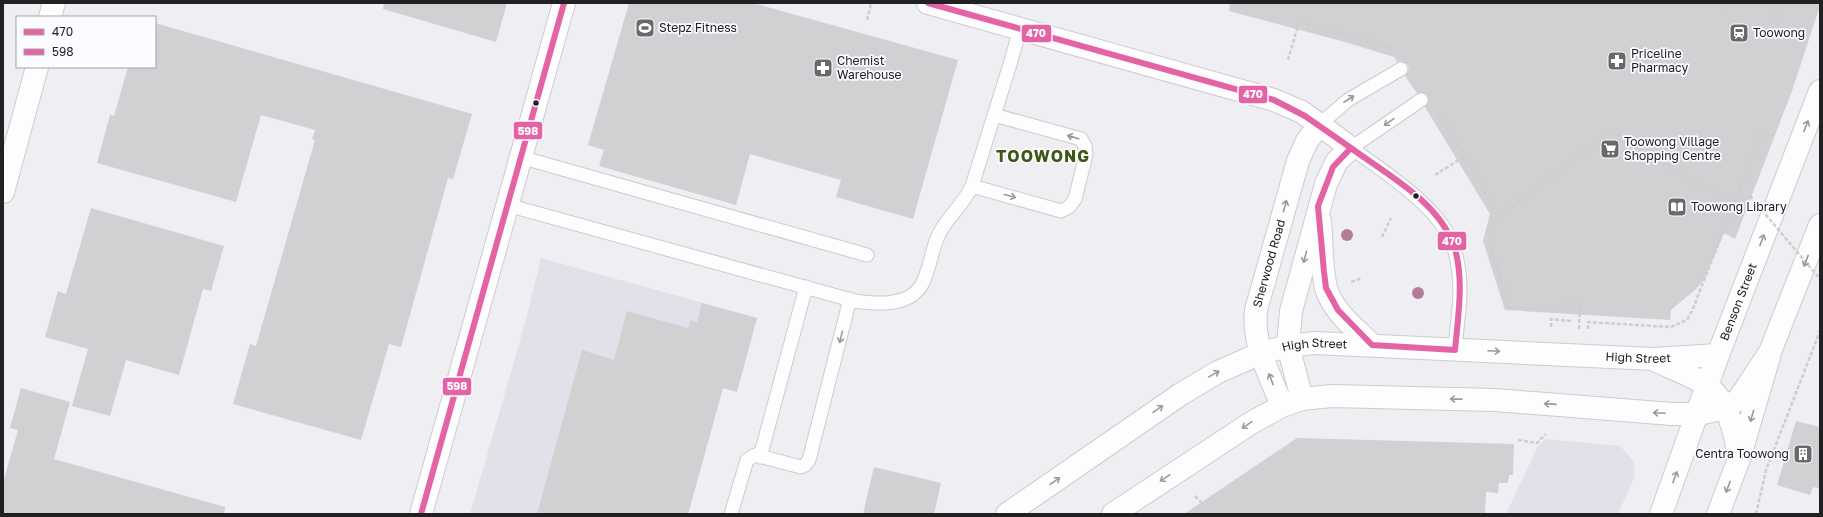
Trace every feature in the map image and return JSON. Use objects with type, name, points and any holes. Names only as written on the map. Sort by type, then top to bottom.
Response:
[{"type":"main road","points":[[50,16],[54,3]]},
{"type":"main road","points":[[421,514],[564,3]]},
{"type":"main road","points":[[928,3],[1274,100],[1294,108],[1320,124],[1351,148],[1333,167],[1318,206],[1292,303],[1288,346],[1302,399]]},
{"type":"main road","points":[[3,192],[37,68]]},
{"type":"main road","name":"Benson Street","points":[[1661,514],[1718,355],[1820,90]]},
{"type":"main road","name":"Sherwood Road","points":[[1282,406],[1261,353],[1255,328],[1257,303],[1298,161],[1307,141],[1320,124]]},
{"type":"main road","points":[[1318,206],[1326,288],[1338,310],[1372,345]]},
{"type":"main road","points":[[1718,514],[1739,459],[1770,352],[1820,225]]},
{"type":"main road","name":"High Street","points":[[1007,514],[1181,394],[1218,372],[1261,353],[1288,346],[1315,343],[1372,345],[1653,359],[1718,355]]},
{"type":"main road","points":[[1113,514],[1251,423],[1282,406],[1302,399],[1332,396],[1495,400],[1654,413],[1698,414],[1726,407],[1739,399],[1770,352]]},
{"type":"main road","points":[[1653,359],[1707,385],[1726,407],[1735,435],[1739,459]]},
{"type":"lane","points":[[507,205],[850,299],[885,303],[910,297],[921,286],[939,235],[945,224],[967,196],[972,186],[1020,29]]},
{"type":"lane","points":[[1320,124],[1348,100],[1401,69]]},
{"type":"lane","points":[[1421,100],[1351,148],[1416,196],[1442,225],[1452,243],[1458,269],[1460,292],[1455,350]]},
{"type":"lane","points":[[972,186],[1061,211],[1069,207],[1075,199],[1086,155],[1086,146],[1081,139],[994,115]]},
{"type":"lane","points":[[520,157],[867,255]]},
{"type":"lane","points":[[760,457],[806,287]]},
{"type":"lane","points":[[731,514],[747,460],[755,455],[801,467],[809,460],[850,299]]},
{"type":"path","points":[[1722,10],[1724,3]]},
{"type":"path","points":[[1775,21],[1781,3]]},
{"type":"path","points":[[867,20],[871,4]]},
{"type":"path","points":[[1288,60],[1299,22]]},
{"type":"path","points":[[1578,329],[1580,304],[1566,303],[1566,312],[1509,307],[1489,241],[1498,217],[1612,131],[1698,184],[1735,201]]},
{"type":"path","points":[[1588,329],[1588,322],[1671,326],[1686,320],[1692,311],[1762,132],[1773,135],[1770,142]]},
{"type":"path","points":[[1435,175],[1465,156]]},
{"type":"path","points":[[1752,189],[1750,196],[1820,280]]},
{"type":"path","points":[[1484,191],[1498,217]]},
{"type":"path","points":[[1382,237],[1391,218]]},
{"type":"path","points":[[1349,283],[1362,278]]},
{"type":"path","points":[[1550,328],[1551,319],[1571,321]]},
{"type":"path","points":[[1756,514],[1766,470],[1820,331]]},
{"type":"path","points":[[1518,440],[1537,443],[1546,434]]},
{"type":"path","points":[[1195,496],[1201,502]]},
{"type":"shaded area","points":[[541,258],[757,318],[723,388],[688,514],[470,514],[526,320]]},
{"type":"shaded area","points":[[1545,439],[1620,446],[1632,459],[1635,469],[1634,478],[1618,514],[1506,514],[1537,448]]},
{"type":"building","points":[[384,3],[507,3],[496,42],[383,9]]},
{"type":"building","points":[[629,3],[753,3],[958,60],[913,219],[836,197],[841,180],[750,154],[736,205],[599,166],[604,150],[588,145]]},
{"type":"building","name":"Toowong Village Shopping Centre","points":[[1230,3],[1820,3],[1820,6],[1792,91],[1735,239],[1724,233],[1703,281],[1696,289],[1671,310],[1670,320],[1505,310],[1483,241],[1490,214],[1425,107],[1428,103],[1428,96],[1424,93],[1417,93],[1405,76],[1409,69],[1408,65],[1401,61],[1397,62],[1394,57],[1345,42],[1229,11]]},
{"type":"building","points":[[156,23],[472,114],[453,179],[448,178],[401,347],[389,344],[361,440],[233,404],[250,344],[256,346],[315,140],[312,139],[315,130],[261,115],[236,202],[97,163],[110,115],[114,116],[128,68],[156,68]]},
{"type":"building","points":[[91,208],[224,246],[211,291],[203,289],[179,375],[126,360],[110,416],[72,406],[88,349],[45,337],[58,291],[66,294]]},
{"type":"building","points":[[702,303],[757,318],[737,392],[723,388],[688,514],[537,514],[582,350],[614,360],[627,311],[688,328],[691,320],[697,322]]},
{"type":"building","points":[[21,388],[70,402],[54,459],[225,507],[224,514],[3,514],[3,483],[18,430],[10,428]]},
{"type":"building","name":"Centra Toowong","points":[[1796,421],[1820,427],[1820,489],[1813,487],[1810,495],[1777,485]]},
{"type":"building","points":[[1297,438],[1514,444],[1513,475],[1509,475],[1508,483],[1499,483],[1498,493],[1486,492],[1485,514],[1184,514]]},
{"type":"building","points":[[874,467],[941,483],[934,514],[863,514]]},
{"type":"transit line","name":"598","points":[[421,514],[564,3]]},
{"type":"transit line","name":"470","points":[[928,3],[1274,100],[1305,116],[1351,148]]},
{"type":"transit line","name":"470","points":[[1351,148],[1409,189],[1422,201],[1435,214],[1453,243],[1457,256],[1460,282],[1455,350],[1372,345],[1338,310],[1326,288],[1318,206],[1333,167],[1351,148]]},
{"type":"place","name":"Stepz Fitness","points":[[645,28]]},
{"type":"place","name":"Toowong","points":[[1739,33]]},
{"type":"place","name":"Priceline Pharmacy","points":[[1617,61]]},
{"type":"place","name":"Chemist Warehouse","points":[[823,68]]},
{"type":"place","name":"Toowong Village Shopping Centre","points":[[1610,149]]},
{"type":"place","name":"Toowong Library","points":[[1677,207]]},
{"type":"place","name":"Centra Toowong","points":[[1803,454]]},
{"type":"district","name":"TOOWONG","points":[[1043,156]]}]
